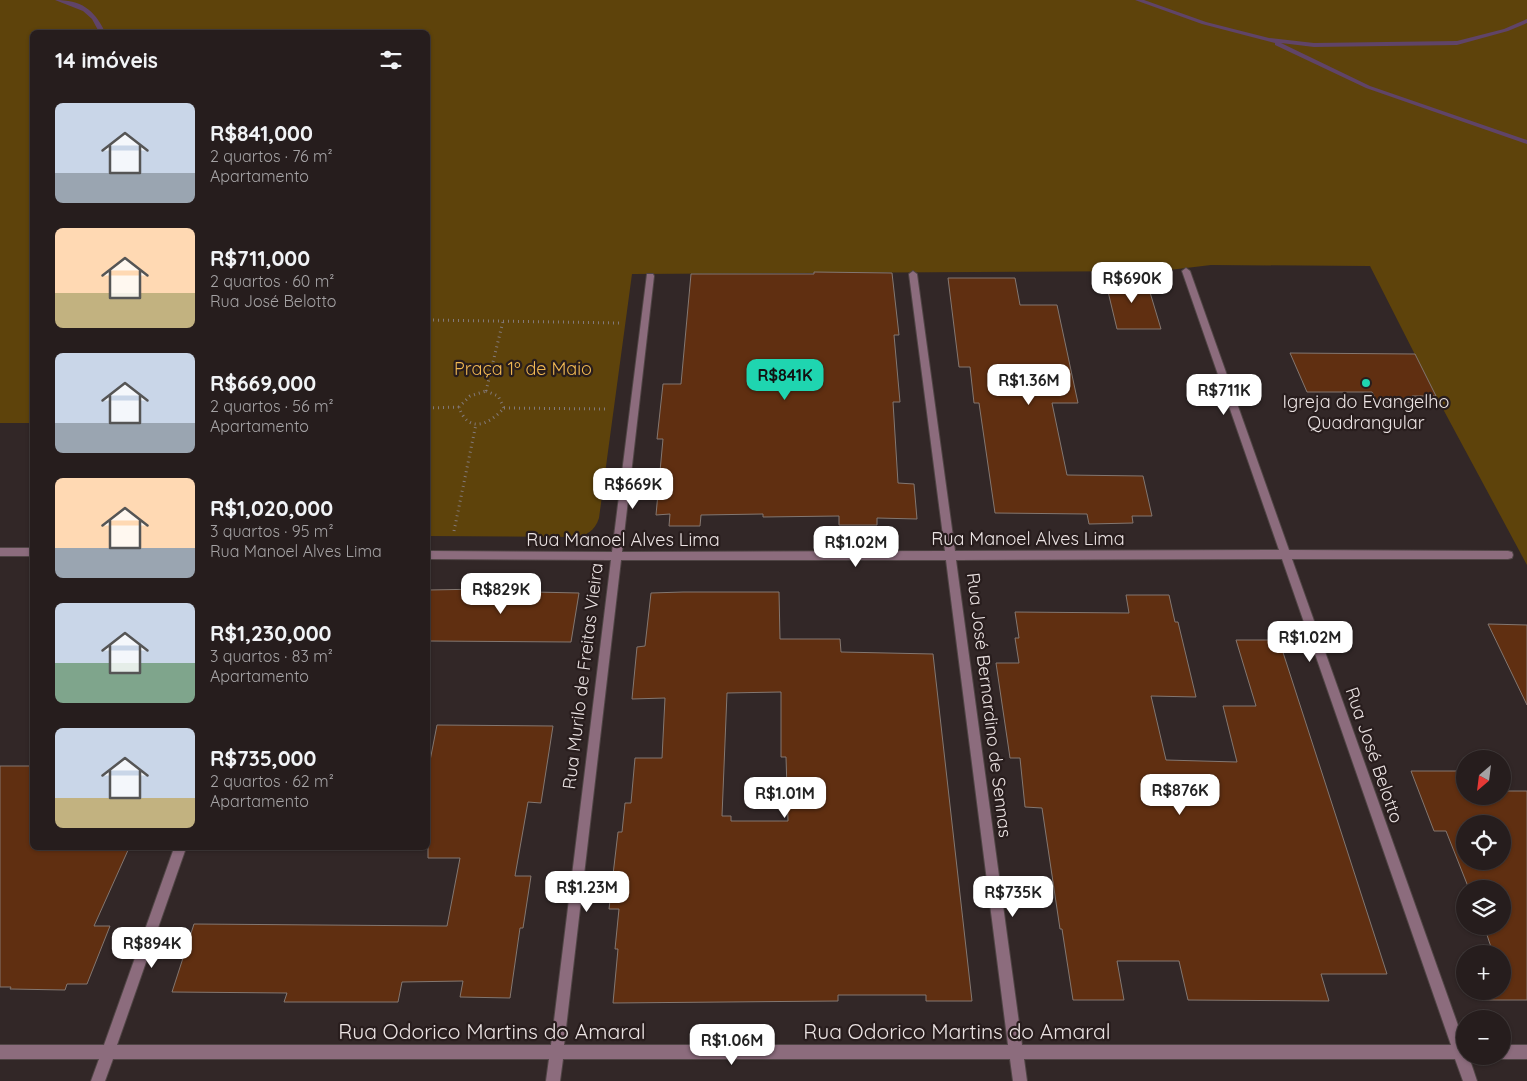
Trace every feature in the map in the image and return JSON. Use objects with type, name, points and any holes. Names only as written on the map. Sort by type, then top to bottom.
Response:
[{"type":"street","name":"Rua José Belotto","points":[[1186,271],[1456,1035]]},
{"type":"street","name":"Rua José Bernardino de Sennas","points":[[913,274],[952,556],[1020,1081]]},
{"type":"street","name":"Rua Murilo de Freitas Vieira","points":[[554,1081],[615,556],[650,276]]},
{"type":"street","points":[[0,552],[30,552]]},
{"type":"street","name":"Rua Manoel Alves Lima","points":[[430,555],[1508,555]]},
{"type":"street","points":[[98,1081],[179,850]]},
{"type":"street","name":"Rua Odorico Martins do Amaral","points":[[0,1052],[1456,1052]]},
{"type":"street","points":[[1511,1052],[1527,1052]]},
{"type":"street","name":"Rua José Belotto","points":[[1466,1065],[1470,1081]]},
{"type":"path","points":[[430,320],[620,323]]},
{"type":"path","points":[[486,391],[502,321]]},
{"type":"path","points":[[486,391],[496,393],[502,400],[504,408],[498,416],[489,422],[476,424],[467,422],[461,416],[459,408],[464,399],[486,391]]},
{"type":"path","points":[[430,408],[459,408]]},
{"type":"path","points":[[504,408],[608,409]]},
{"type":"path","points":[[454,531],[476,424]]},
{"type":"green space","name":"Praça 1º de Maio","points":[[0,0],[1527,0],[1527,565],[1436,396],[1370,266],[1211,265],[1161,271],[632,274],[599,518],[595,526],[586,534],[574,537],[430,536],[430,30],[30,30],[30,423],[0,423]]},
{"type":"building","points":[[814,272],[892,273],[899,335],[894,335],[900,402],[893,402],[898,483],[914,484],[917,519],[877,518],[877,525],[839,525],[839,516],[763,517],[763,514],[701,515],[700,526],[669,526],[670,514],[656,515],[663,439],[657,439],[663,384],[681,384],[691,274],[814,274]]},
{"type":"building","points":[[948,278],[1015,278],[1020,305],[1057,305],[1078,403],[1052,403],[1067,475],[1143,476],[1152,516],[1132,516],[1133,523],[1089,524],[1087,514],[995,513],[979,403],[974,403],[970,367],[959,367]]},
{"type":"building","points":[[1105,279],[1146,279],[1161,329],[1117,329]]},
{"type":"building","name":"Igreja do Evangelho Quadrangular","points":[[1290,353],[1415,354],[1436,396],[1412,396],[1415,402],[1377,402],[1372,392],[1307,392]]},
{"type":"building","points":[[508,582],[535,583],[534,592],[579,593],[571,642],[430,641],[430,590],[507,587]]},
{"type":"building","points":[[779,592],[780,639],[840,639],[841,652],[933,654],[972,1001],[926,1001],[926,995],[838,995],[838,1001],[613,1003],[618,949],[615,949],[619,909],[609,909],[618,832],[622,832],[625,803],[631,803],[635,758],[662,758],[665,698],[632,699],[637,647],[645,646],[651,593]],"holes":[[[781,692],[781,757],[786,757],[788,821],[731,821],[731,816],[722,816],[727,693]]]},
{"type":"building","points":[[1126,595],[1169,595],[1175,622],[1178,622],[1196,697],[1151,696],[1166,760],[1237,762],[1223,706],[1256,706],[1236,640],[1279,640],[1387,974],[1321,974],[1329,1001],[1188,1000],[1179,961],[1117,961],[1124,1000],[1073,1000],[1062,929],[1060,929],[1042,808],[1025,807],[1020,758],[1010,758],[996,663],[1019,663],[1015,638],[1019,638],[1015,612],[1129,613]]},
{"type":"building","points":[[1488,624],[1527,625],[1527,705]]},
{"type":"building","points":[[437,725],[553,726],[541,803],[528,802],[515,876],[531,876],[523,928],[520,928],[510,998],[460,997],[463,981],[402,982],[398,1002],[284,1002],[287,993],[172,992],[194,924],[447,926],[460,858],[428,858],[428,850],[430,850],[430,761]]},
{"type":"building","points":[[0,766],[30,766],[30,850],[128,850],[94,926],[110,926],[87,984],[67,984],[65,990],[10,989],[11,987],[0,987]]},
{"type":"building","points":[[1411,771],[1456,771],[1456,805],[1511,805],[1511,791],[1527,791],[1527,1000],[1511,1000],[1511,945],[1490,945],[1487,935],[1511,935],[1511,880],[1465,880],[1461,870],[1511,870],[1511,815],[1456,815],[1456,856],[1446,831],[1434,831]]},
{"type":"waterway","points":[[58,0],[74,4],[86,10],[94,18],[101,30]]},
{"type":"waterway","points":[[1138,0],[1204,23],[1269,40],[1314,45],[1457,43],[1506,30],[1527,21]]},
{"type":"waterway","points":[[1277,44],[1368,87],[1527,142]]},
{"type":"place","name":"Igreja do Evangelho Quadrangular","points":[[1366,383]]}]
